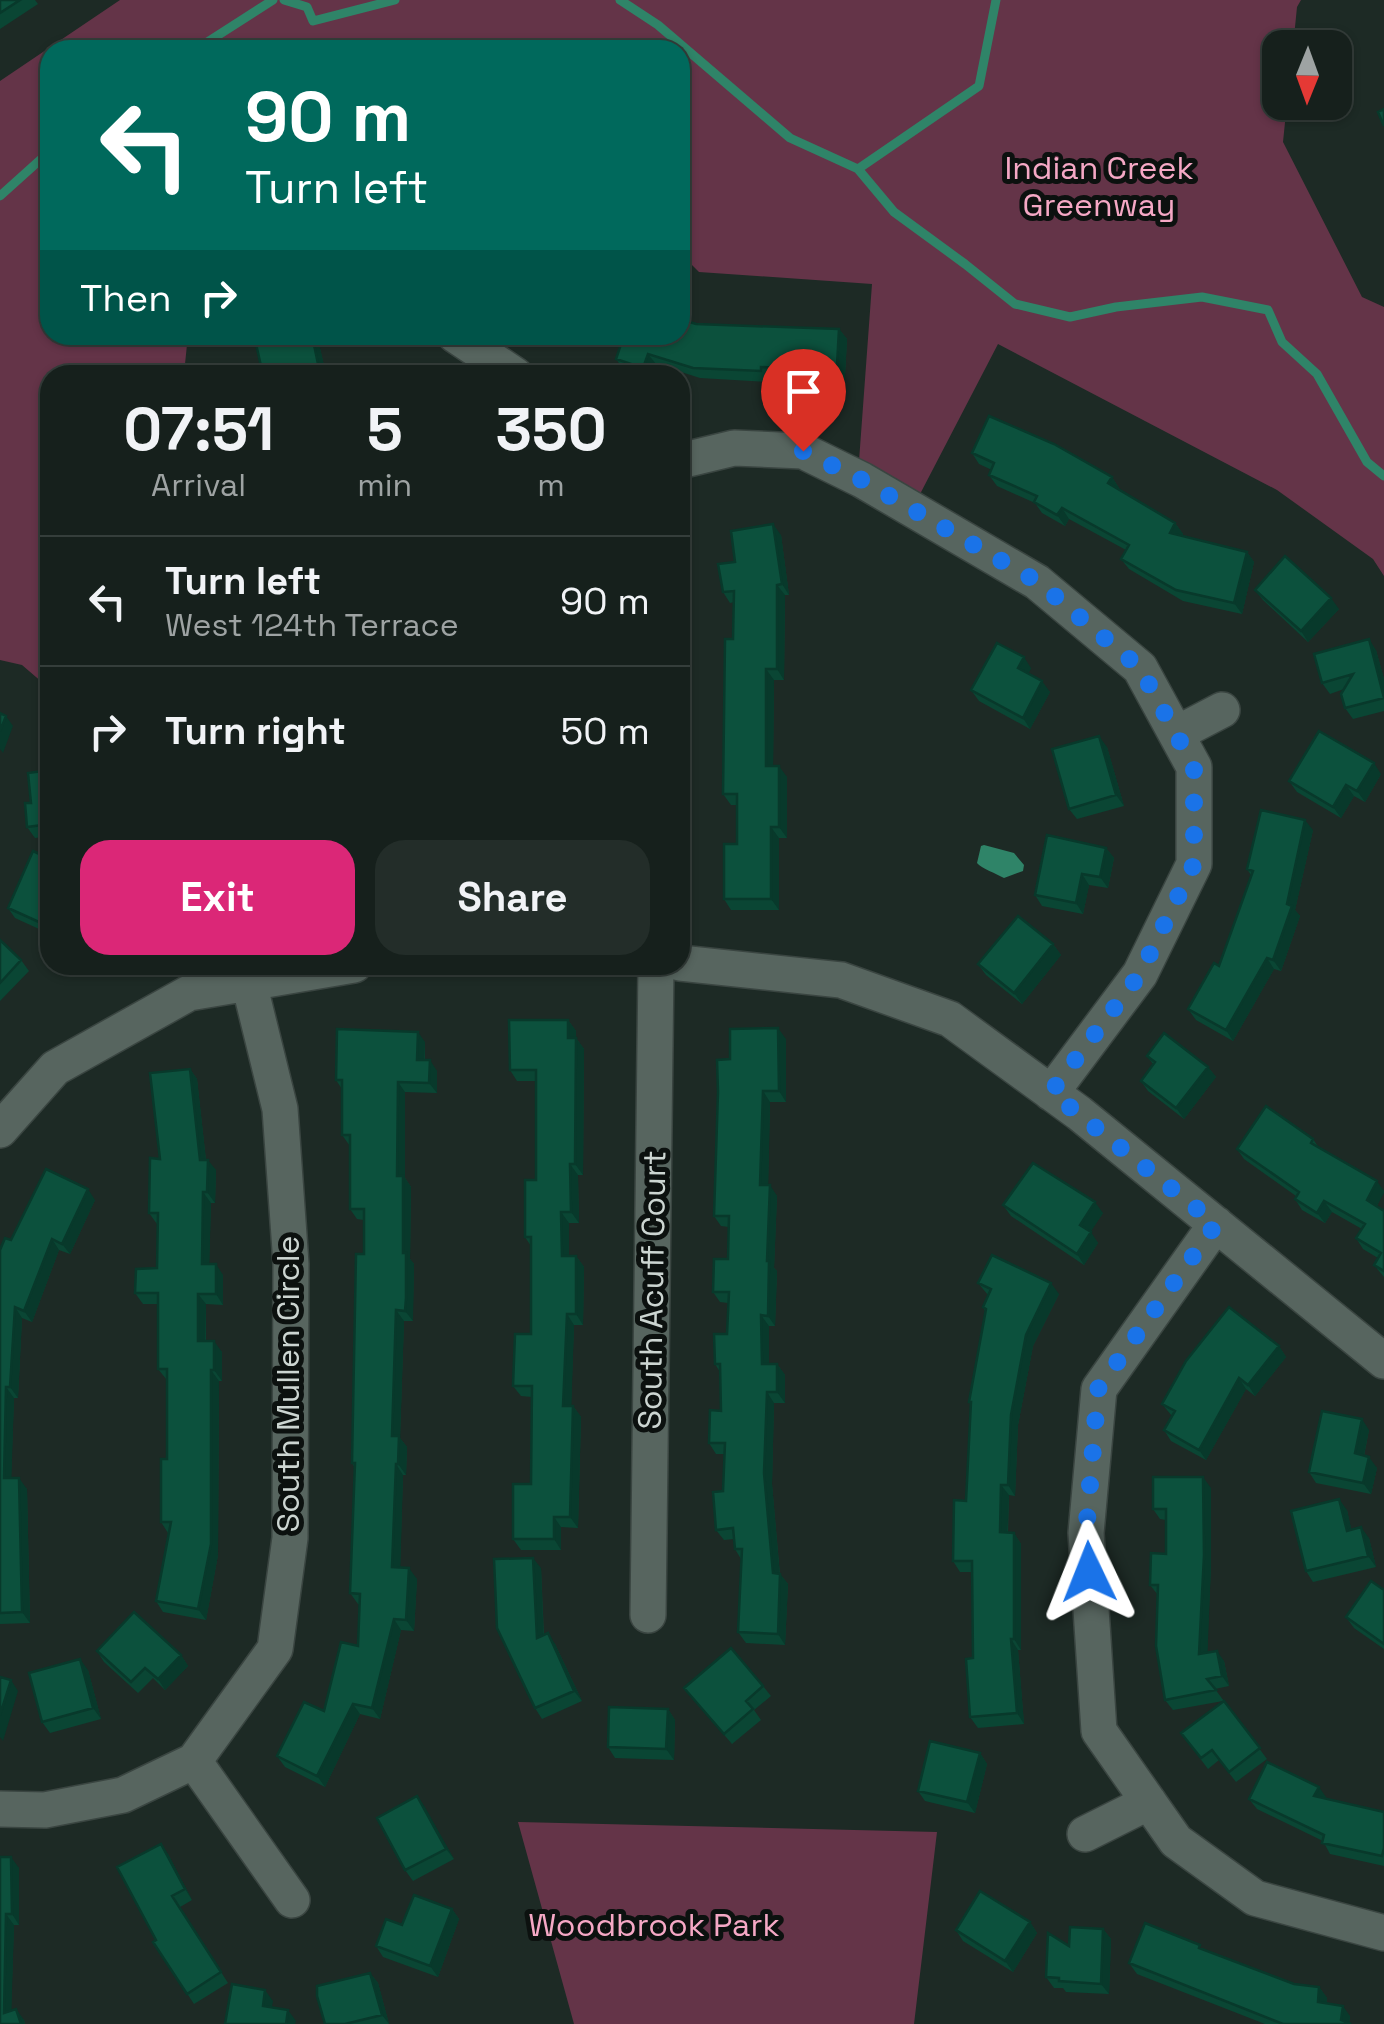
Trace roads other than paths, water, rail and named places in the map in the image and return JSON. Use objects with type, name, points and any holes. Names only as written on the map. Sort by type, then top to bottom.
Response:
[{"type":"street","points":[[469,345],[500,365]]},
{"type":"street","points":[[690,459],[734,448],[803,451],[862,480],[1038,582],[1140,668],[1194,767],[1194,864],[1140,974],[1051,1092]]},
{"type":"street","points":[[1176,734],[1222,710]]},
{"type":"street","points":[[690,964],[841,980],[950,1019],[1051,1092],[1384,1361]]},
{"type":"street","points":[[5,1115],[55,1068],[190,993],[295,975]]},
{"type":"street","name":"South Acuff Court","points":[[648,1616],[656,975]]},
{"type":"street","name":"South Mullen Circle","points":[[0,1809],[44,1810],[122,1795],[194,1761],[275,1648],[290,1538],[291,1264],[280,1109],[248,983]]},
{"type":"street","points":[[1216,1224],[1098,1389],[1086,1533],[1100,1731],[1176,1841],[1254,1898],[1384,1932]]},
{"type":"street","points":[[194,1761],[292,1900]]},
{"type":"street","points":[[1086,1834],[1149,1802]]},
{"type":"waterway","points":[[211,40],[273,0]]},
{"type":"waterway","points":[[284,0],[307,7],[313,21],[395,0]]},
{"type":"waterway","points":[[620,0],[676,40]]},
{"type":"waterway","points":[[690,52],[790,138],[858,169],[979,86],[996,0]]},
{"type":"waterway","points":[[0,196],[40,160]]},
{"type":"waterway","points":[[858,169],[894,212],[1015,304],[1070,317],[1202,297],[1268,310],[1282,342],[1317,374],[1367,462],[1384,476]]},
{"type":"park label","name":"Indian Creek Greenway","points":[[1099,186]]},
{"type":"park label","name":"Woodbrook Park","points":[[654,1925]]}]
